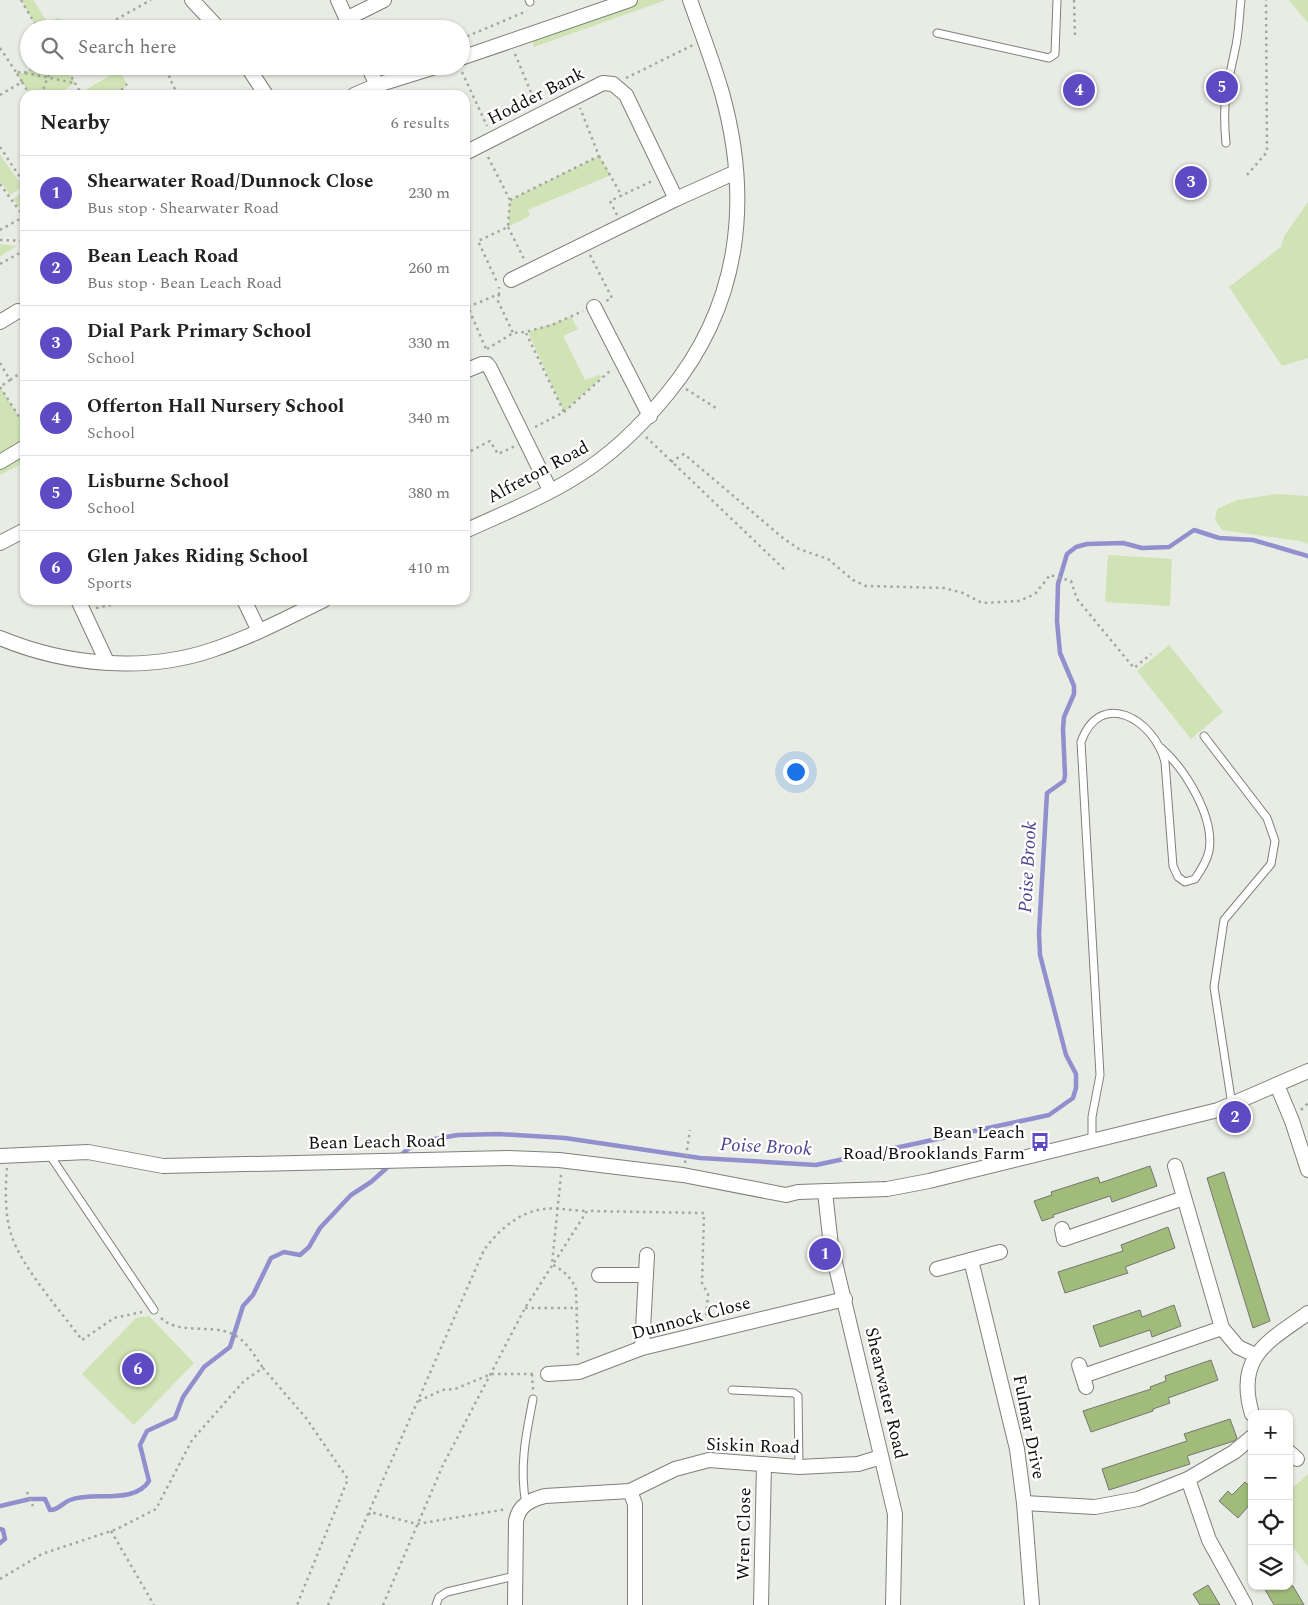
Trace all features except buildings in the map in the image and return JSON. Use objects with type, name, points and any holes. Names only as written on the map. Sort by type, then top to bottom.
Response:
[{"type":"street","points":[[192,0],[211,20]]},
{"type":"street","points":[[338,0],[346,20]]},
{"type":"street","points":[[354,20],[384,0]]},
{"type":"street","points":[[470,55],[630,0]]},
{"type":"street","name":"Alfreton Road","points":[[470,529],[576,477],[602,460],[637,430],[650,416],[677,382],[704,342],[727,285],[733,260],[738,207],[736,172],[722,94],[690,0]]},
{"type":"street","points":[[253,75],[263,90]]},
{"type":"street","points":[[372,75],[377,85]]},
{"type":"street","points":[[366,90],[409,75]]},
{"type":"street","name":"Hodder Bank","points":[[470,150],[603,83],[613,84],[626,95],[676,199]]},
{"type":"street","points":[[505,283],[676,199],[736,172]]},
{"type":"street","points":[[594,306],[650,416]]},
{"type":"street","points":[[0,322],[18,311]]},
{"type":"street","points":[[470,369],[482,364],[488,364],[550,490]]},
{"type":"street","points":[[0,462],[20,450]]},
{"type":"street","points":[[0,543],[20,533]]},
{"type":"street","points":[[81,605],[107,662]]},
{"type":"street","points":[[246,605],[259,631]]},
{"type":"street","points":[[0,638],[29,650],[92,663],[155,662],[211,651],[314,605]]},
{"type":"street","name":"Bean Leach Road","points":[[4,1156],[88,1152],[163,1166],[508,1158],[562,1161],[683,1175],[755,1188],[766,1187],[798,1192],[887,1189],[929,1181],[1092,1142],[1232,1105],[1308,1071]]},
{"type":"street","points":[[1277,1085],[1292,1121],[1308,1170]]},
{"type":"street","points":[[1175,1166],[1222,1328],[1238,1346],[1255,1356]]},
{"type":"street","name":"Shearwater Road","points":[[825,1192],[831,1246],[845,1298],[895,1514],[893,1605]]},
{"type":"street","points":[[1064,1239],[1184,1198]]},
{"type":"street","points":[[937,1269],[1000,1252]]},
{"type":"street","points":[[642,1348],[647,1255]]},
{"type":"street","name":"Fulmar Drive","points":[[971,1260],[1017,1449],[1024,1503],[1032,1605]]},
{"type":"street","points":[[599,1275],[646,1275]]},
{"type":"street","name":"Dunnock Close","points":[[548,1374],[579,1372],[642,1348],[845,1298]]},
{"type":"street","points":[[1251,1410],[1246,1388],[1248,1374],[1255,1356],[1278,1334],[1308,1312]]},
{"type":"street","points":[[1083,1376],[1222,1328]]},
{"type":"street","points":[[1024,1503],[1095,1507],[1138,1499],[1188,1479],[1234,1452],[1248,1440]]},
{"type":"street","name":"Siskin Road","points":[[524,1505],[545,1496],[630,1491],[675,1469],[708,1460],[799,1467],[858,1464],[881,1457]]},
{"type":"street","name":"Wren Close","points":[[761,1605],[764,1464]]},
{"type":"street","points":[[1188,1479],[1209,1540],[1245,1605]]},
{"type":"street","points":[[630,1491],[635,1504],[635,1605]]},
{"type":"street","points":[[515,1605],[516,1521],[518,1512],[524,1505]]},
{"type":"lane","points":[[937,33],[1049,58],[1055,54],[1056,0]]},
{"type":"lane","points":[[1226,143],[1224,102],[1235,49],[1241,0]]},
{"type":"lane","points":[[1092,1142],[1092,1117],[1100,1075],[1081,742],[1086,727],[1099,717],[1118,714],[1131,717],[1146,727],[1161,748],[1173,758],[1190,782],[1204,815],[1208,835],[1209,850],[1203,866],[1195,879],[1185,882],[1178,877],[1173,866],[1165,762],[1161,748]]},
{"type":"lane","points":[[1204,736],[1268,818],[1275,841],[1270,864],[1224,920],[1214,987],[1232,1105]]},
{"type":"lane","points":[[48,1154],[74,1195],[154,1310]]},
{"type":"lane","points":[[732,1390],[794,1393],[798,1396],[799,1467]]},
{"type":"lane","points":[[524,1505],[524,1446],[533,1399]]},
{"type":"lane","points":[[436,1605],[439,1597],[447,1592],[515,1576]]},
{"type":"path","points":[[21,0],[33,20]]},
{"type":"path","points":[[115,20],[151,0]]},
{"type":"path","points":[[1074,0],[1075,37]]},
{"type":"path","points":[[1247,175],[1267,152],[1266,0]]},
{"type":"path","points":[[470,35],[531,10],[529,1]]},
{"type":"path","points":[[613,84],[704,40]]},
{"type":"path","points":[[509,41],[528,88]]},
{"type":"path","points":[[0,48],[27,90]]},
{"type":"path","points":[[16,72],[20,72]]},
{"type":"path","points":[[33,75],[75,83]]},
{"type":"path","points":[[43,90],[48,75]]},
{"type":"path","points":[[70,75],[79,90]]},
{"type":"path","points":[[173,75],[169,78],[175,90]]},
{"type":"path","points":[[464,75],[481,116]]},
{"type":"path","points":[[0,95],[22,82]]},
{"type":"path","points":[[122,90],[127,84]]},
{"type":"path","points":[[575,97],[600,156],[622,196]]},
{"type":"path","points":[[482,144],[510,200],[508,227],[529,270]]},
{"type":"path","points":[[1,149],[20,178]]},
{"type":"path","points":[[510,200],[600,156]]},
{"type":"path","points":[[610,201],[665,175]]},
{"type":"path","points":[[0,184],[20,211]]},
{"type":"path","points":[[0,230],[20,218]]},
{"type":"path","points":[[508,227],[478,241],[505,283],[499,294],[498,301],[513,333]]},
{"type":"path","points":[[0,240],[20,241]]},
{"type":"path","points":[[486,349],[513,333],[552,325],[612,298],[585,245]]},
{"type":"path","points":[[0,264],[20,253]]},
{"type":"path","points":[[470,305],[499,294]]},
{"type":"path","points":[[470,315],[486,349],[482,364]]},
{"type":"path","points":[[525,332],[564,412]]},
{"type":"path","points":[[0,363],[10,380]]},
{"type":"path","points":[[470,451],[490,441],[498,454],[564,412],[609,370],[622,364]]},
{"type":"path","points":[[20,373],[0,387],[20,418]]},
{"type":"path","points":[[677,382],[716,408]]},
{"type":"path","points":[[637,430],[784,569]]},
{"type":"path","points":[[672,462],[684,454],[783,538],[799,548],[828,559],[853,580],[866,586],[944,588],[963,593],[982,603],[1000,603],[1019,601],[1035,594],[1050,576],[1071,581],[1077,599],[1134,668],[1151,654]]},
{"type":"path","points":[[684,1166],[690,1130]]},
{"type":"path","points":[[4,1156],[10,1233],[19,1253],[82,1340],[114,1318],[154,1310],[164,1321],[179,1326],[228,1332],[238,1337],[306,1418],[348,1479],[296,1605]]},
{"type":"path","points":[[552,1264],[559,1210],[562,1161]]},
{"type":"path","points":[[0,1185],[7,1186]]},
{"type":"path","points":[[328,1605],[484,1250],[499,1230],[519,1217],[543,1209],[704,1212],[702,1283],[708,1294],[708,1314],[700,1333]]},
{"type":"path","points":[[382,1605],[443,1465],[525,1308],[587,1211]]},
{"type":"path","points":[[552,1264],[574,1282],[578,1308],[579,1372]]},
{"type":"path","points":[[525,1308],[578,1308]]},
{"type":"path","points":[[0,1579],[42,1554],[111,1531],[156,1509],[192,1440],[244,1381],[263,1368]]},
{"type":"path","points":[[417,1402],[442,1390],[455,1388],[491,1374],[548,1374]]},
{"type":"path","points":[[532,1374],[533,1399]]},
{"type":"path","points":[[27,1492],[33,1506]]},
{"type":"path","points":[[328,1605],[370,1512],[418,1524],[524,1505]]},
{"type":"path","points":[[111,1531],[154,1605]]},
{"type":"green space","points":[[21,0],[33,0],[46,20],[33,20]]},
{"type":"green space","points":[[630,0],[666,0],[534,47],[531,34]]},
{"type":"green space","points":[[1289,0],[1308,0],[1308,23]]},
{"type":"green space","points":[[16,72],[20,72],[20,75],[70,75],[75,83],[64,90],[27,90]]},
{"type":"green space","points":[[111,75],[122,75],[127,84],[122,90],[86,90]]},
{"type":"green space","points":[[0,155],[20,183],[20,189],[10,195],[0,181]]},
{"type":"green space","points":[[599,156],[611,175],[528,210],[530,216],[508,227],[510,200]]},
{"type":"green space","points":[[20,194],[20,209],[13,199]]},
{"type":"green space","points":[[1308,202],[1308,358],[1282,366],[1229,287],[1281,247],[1284,236]]},
{"type":"green space","points":[[0,244],[17,246],[0,256]]},
{"type":"green space","points":[[571,317],[578,329],[563,336],[585,380],[599,375],[602,377],[564,412],[528,332]]},
{"type":"green space","points":[[0,387],[20,418],[20,465],[0,475]]},
{"type":"green space","points":[[1277,494],[1308,496],[1308,544],[1299,541],[1222,530],[1215,520],[1217,509],[1237,500]]},
{"type":"green space","points":[[1108,555],[1172,559],[1170,606],[1105,602]]},
{"type":"green space","points":[[1169,645],[1223,712],[1191,739],[1137,671]]},
{"type":"green space","points":[[149,1316],[194,1363],[134,1425],[82,1374],[136,1318]]},
{"type":"green space","points":[[1308,1474],[1308,1567],[1293,1547],[1293,1487]]},
{"type":"waterway","name":"Poise Brook","points":[[399,1157],[409,1148],[434,1139],[458,1135],[499,1134],[565,1138],[700,1158],[816,1165],[1049,1115],[1073,1098],[1076,1088],[1076,1074],[1066,1055],[1040,955],[1039,933],[1047,793],[1064,781],[1064,717],[1074,694],[1074,686],[1060,653],[1057,621],[1058,584],[1067,554],[1076,547],[1087,544],[1123,543],[1142,548],[1169,547],[1194,530],[1219,538],[1253,540],[1308,556]]},
{"type":"waterway","name":"Poise Brook","points":[[0,1506],[30,1499],[45,1499],[50,1510],[53,1510],[70,1500],[123,1495],[134,1493],[142,1488],[149,1481],[140,1445],[147,1431],[175,1418],[183,1397],[204,1367],[230,1347],[243,1306],[253,1295],[271,1258],[284,1252],[300,1255],[309,1247],[320,1228],[351,1195],[371,1182],[390,1165]]},
{"type":"waterway","name":"Poise Brook","points":[[0,1529],[3,1530],[5,1539],[0,1543]]},
{"type":"place","name":"Lisburne School","points":[[1222,87]]},
{"type":"place","name":"Offerton Hall Nursery School","points":[[1079,90]]},
{"type":"place","name":"Dial Park Primary School","points":[[1191,182]]},
{"type":"place","name":"Bean Leach Road","points":[[1235,1117]]},
{"type":"place","name":"Bean Leach Road/Brooklands Farm","points":[[1040,1142]]},
{"type":"place","name":"Shearwater Road/Dunnock Close","points":[[825,1254]]},
{"type":"place","name":"Glen Jakes Riding School","points":[[138,1369]]}]
